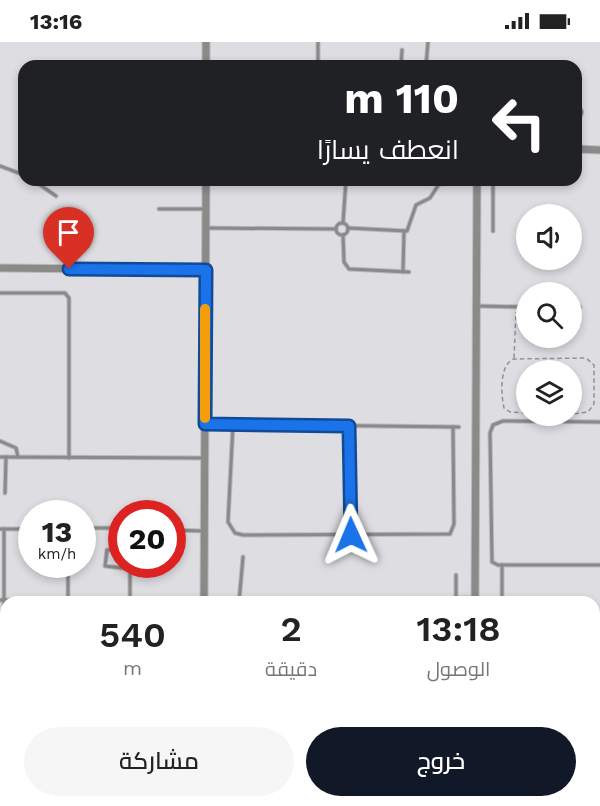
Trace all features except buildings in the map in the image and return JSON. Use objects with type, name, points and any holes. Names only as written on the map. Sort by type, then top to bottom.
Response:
[{"type":"street","points":[[206,42],[206,60]]},
{"type":"street","points":[[582,149],[600,150]]},
{"type":"street","points":[[204,596],[206,186]]},
{"type":"street","points":[[476,596],[477,186]]},
{"type":"street","points":[[0,268],[206,270]]},
{"type":"lane","points":[[318,42],[318,60]]},
{"type":"lane","points":[[426,60],[428,42]]},
{"type":"lane","points":[[401,60],[402,50]]},
{"type":"lane","points":[[0,166],[18,173]]},
{"type":"lane","points":[[42,186],[56,196]]},
{"type":"lane","points":[[206,228],[336,229],[343,223],[346,186]]},
{"type":"lane","points":[[343,223],[348,228],[404,231],[410,228],[416,205],[430,198],[438,186]]},
{"type":"lane","points":[[493,186],[493,231]]},
{"type":"lane","points":[[159,209],[206,209]]},
{"type":"lane","points":[[348,228],[343,235],[344,262],[349,269],[410,272]]},
{"type":"lane","points":[[336,229],[338,234],[343,235]]},
{"type":"lane","points":[[403,272],[404,231]]},
{"type":"lane","points":[[0,292],[62,293],[68,296],[69,458]]},
{"type":"lane","points":[[476,306],[516,307]]},
{"type":"lane","points":[[600,422],[503,421],[491,428],[491,560],[495,564],[502,565],[600,565]]},
{"type":"lane","points":[[205,424],[459,428]]},
{"type":"lane","points":[[233,424],[228,522],[231,530],[243,535],[446,535],[452,531],[453,427]]},
{"type":"lane","points":[[349,426],[351,535]]},
{"type":"lane","points":[[0,441],[15,448],[18,457]]},
{"type":"lane","points":[[0,457],[205,458]]},
{"type":"lane","points":[[5,493],[6,457]]},
{"type":"lane","points":[[2,596],[2,529],[18,529]]},
{"type":"lane","points":[[186,530],[204,531]]},
{"type":"lane","points":[[108,550],[105,566],[108,566]]},
{"type":"lane","points":[[240,596],[243,557]]},
{"type":"lane","points":[[502,565],[502,596]]},
{"type":"lane","points":[[456,575],[456,596]]},
{"type":"lane","points":[[68,578],[68,596]]},
{"type":"lane","points":[[130,578],[130,596]]},
{"type":"path","points":[[514,359],[516,307]]},
{"type":"path","points":[[516,412],[510,412],[503,405],[504,368],[507,362],[514,359],[586,358],[592,362],[594,404],[588,412],[582,413]]},
{"type":"slow traffic","points":[[205,309],[205,418]]},
{"type":"route","points":[[69,269],[206,270],[205,424],[349,426],[351,535]]}]
